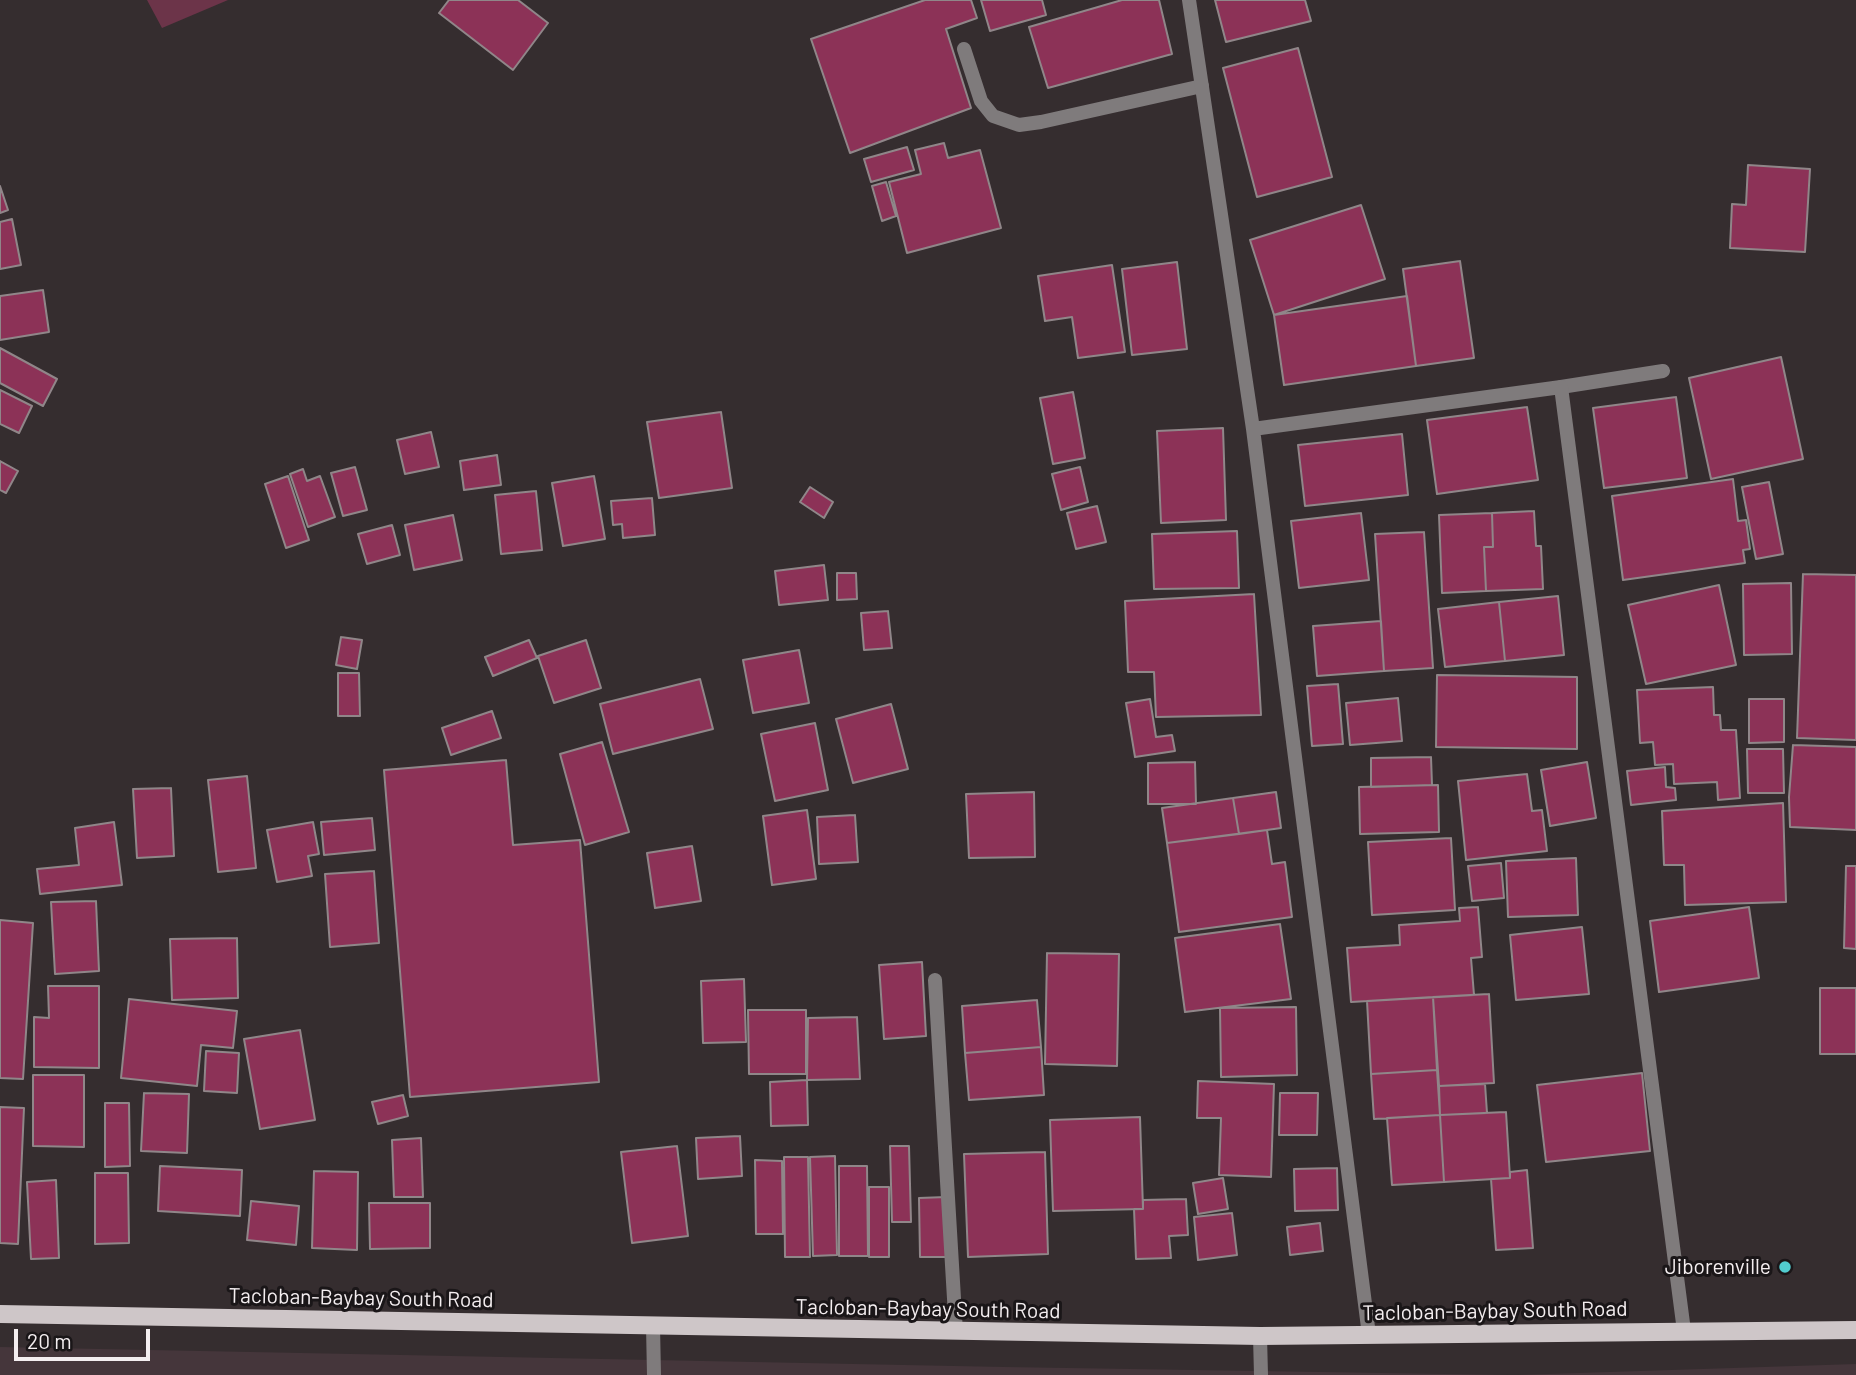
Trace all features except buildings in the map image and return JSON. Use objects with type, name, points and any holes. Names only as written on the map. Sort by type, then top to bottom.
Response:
[{"type":"main road","name":"Tacloban-Baybay South Road","points":[[0,1314],[1260,1336],[1856,1330]]},
{"type":"street","points":[[1189,0],[1254,429],[1369,1335]]},
{"type":"street","points":[[964,49],[981,101],[993,116],[1018,125],[1202,86]]},
{"type":"street","points":[[1254,429],[1663,371]]},
{"type":"street","points":[[1561,387],[1684,1331]]},
{"type":"street","points":[[935,980],[956,1332]]},
{"type":"street","points":[[653,1326],[654,1375]]},
{"type":"street","points":[[1260,1336],[1261,1375]]},
{"type":"shaded area","points":[[147,0],[228,0],[162,28]]},
{"type":"shaded area","points":[[0,1347],[1005,1367],[1509,1375],[0,1375]]},
{"type":"shaded area","points":[[1856,1364],[1856,1375],[1517,1375]]},
{"type":"place","name":"Jiborenville","points":[[1785,1267]]}]
